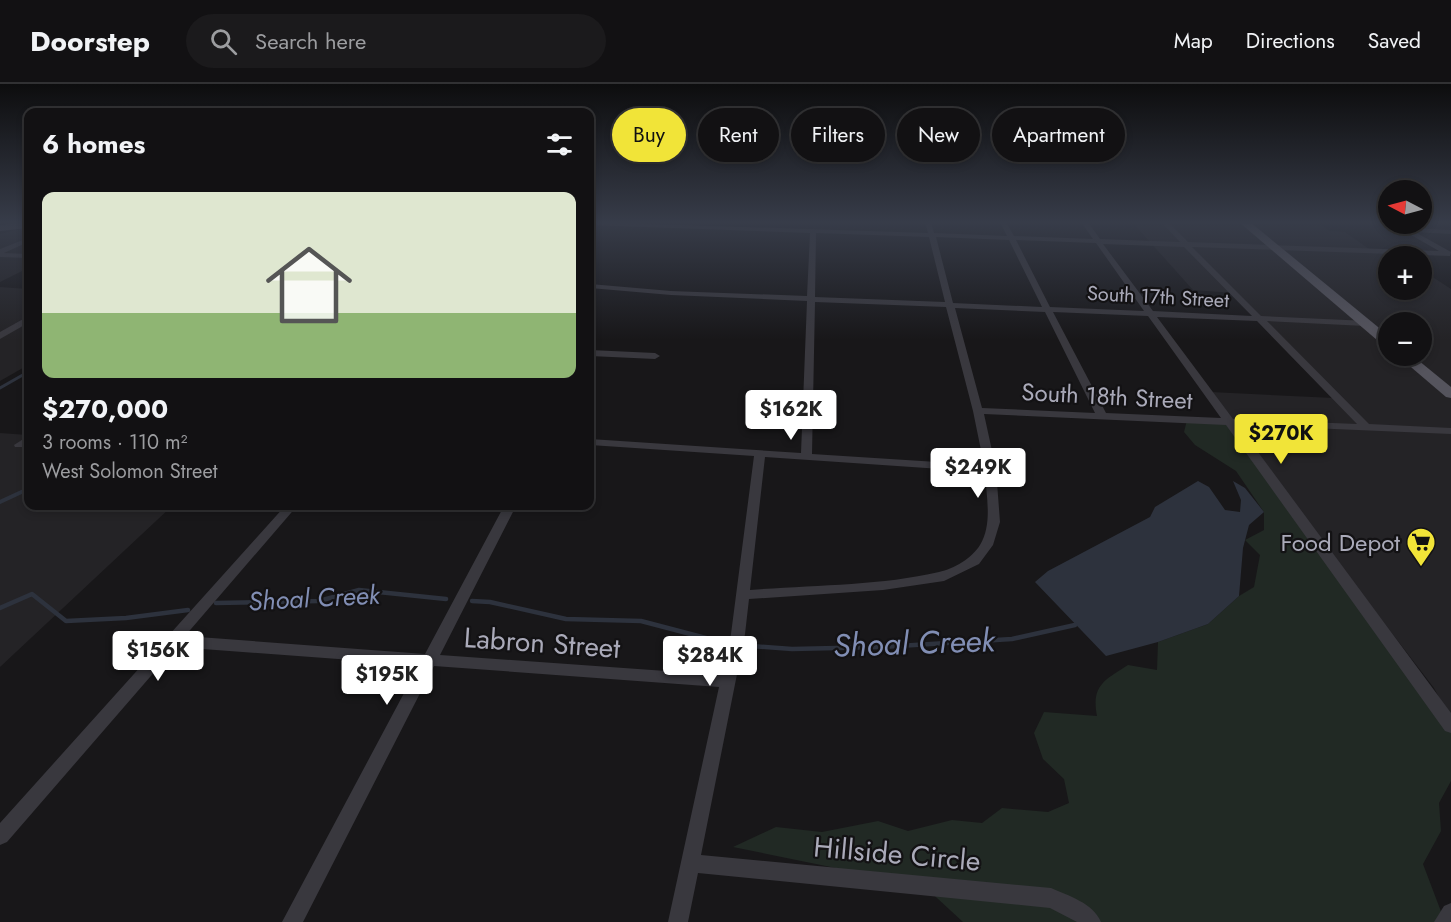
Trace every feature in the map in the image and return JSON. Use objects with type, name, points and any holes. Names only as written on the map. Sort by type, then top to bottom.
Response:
[{"type":"main road","points":[[1290,261],[1378,333]]},
{"type":"main road","points":[[1417,366],[1451,394]]},
{"type":"street","points":[[806,457],[812,261]]},
{"type":"street","points":[[743,595],[883,585],[944,576],[974,561],[987,544],[994,522],[990,469],[978,411],[938,261]]},
{"type":"street","points":[[1022,261],[1102,416]]},
{"type":"street","points":[[1112,261],[1451,726]]},
{"type":"street","points":[[1203,261],[1367,428]]},
{"type":"street","name":"South 17th Street","points":[[594,286],[671,293],[1365,323]]},
{"type":"street","points":[[0,336],[24,323]]},
{"type":"street","points":[[0,327],[24,329]]},
{"type":"street","points":[[594,353],[655,356]]},
{"type":"street","name":"South 18th Street","points":[[978,411],[1451,431]]},
{"type":"street","points":[[19,445],[24,441]]},
{"type":"street","points":[[594,442],[990,469]]},
{"type":"street","points":[[678,922],[729,682],[743,595],[760,454]]},
{"type":"street","points":[[0,836],[288,510]]},
{"type":"street","points":[[292,922],[508,510]]},
{"type":"street","name":"Labron Street","points":[[173,641],[729,682]]},
{"type":"street","name":"Hillside Circle","points":[[691,863],[1051,898],[1082,913],[1091,922]]},
{"type":"street","points":[[1444,922],[1451,914]]},
{"type":"shaded area","points":[[0,261],[24,261],[24,270],[0,282]]},
{"type":"shaded area","points":[[1167,261],[1378,261],[1378,300],[1432,300],[1432,277],[1451,289],[1451,720],[1434,688],[1230,422],[1211,392],[1334,398],[1233,293],[1193,290]]},
{"type":"shaded area","points":[[0,287],[24,289],[24,320],[14,326],[24,327],[24,367],[0,381]]},
{"type":"shaded area","points":[[1187,420],[1231,422],[1451,726],[1451,781],[1439,803],[1441,831],[1423,864],[1445,922],[963,922],[924,886],[733,847],[776,827],[822,832],[878,821],[908,831],[952,820],[982,823],[1002,808],[1048,812],[1069,803],[1064,779],[1043,759],[1034,733],[1044,712],[1097,716],[1096,697],[1102,684],[1128,665],[1157,670],[1158,642],[1208,624],[1239,596],[1254,587],[1260,555],[1245,540],[1264,530],[1264,512],[1236,471],[1195,445],[1184,432]]},
{"type":"shaded area","points":[[0,433],[24,435],[24,510],[168,510],[0,667]]},
{"type":"shaded area","points":[[1198,481],[1209,487],[1225,510],[1240,512],[1241,500],[1233,481],[1245,488],[1264,512],[1249,525],[1243,548],[1239,596],[1208,624],[1158,642],[1106,656],[1035,582],[1048,571],[1150,517],[1155,507]]},
{"type":"waterway","points":[[0,388],[24,374]]},
{"type":"waterway","points":[[0,502],[24,491]]},
{"type":"waterway","name":"Shoal Creek","points":[[216,603],[319,601],[359,590],[446,599]]},
{"type":"waterway","name":"Shoal Creek","points":[[0,608],[32,594],[66,621],[126,618],[188,610]]},
{"type":"waterway","name":"Shoal Creek","points":[[472,601],[490,602],[566,619],[641,621],[721,642]]},
{"type":"waterway","name":"Shoal Creek","points":[[751,646],[792,649],[882,647],[1012,639],[1075,625]]},
{"type":"place","name":"Food Depot","points":[[1421,568]]}]
